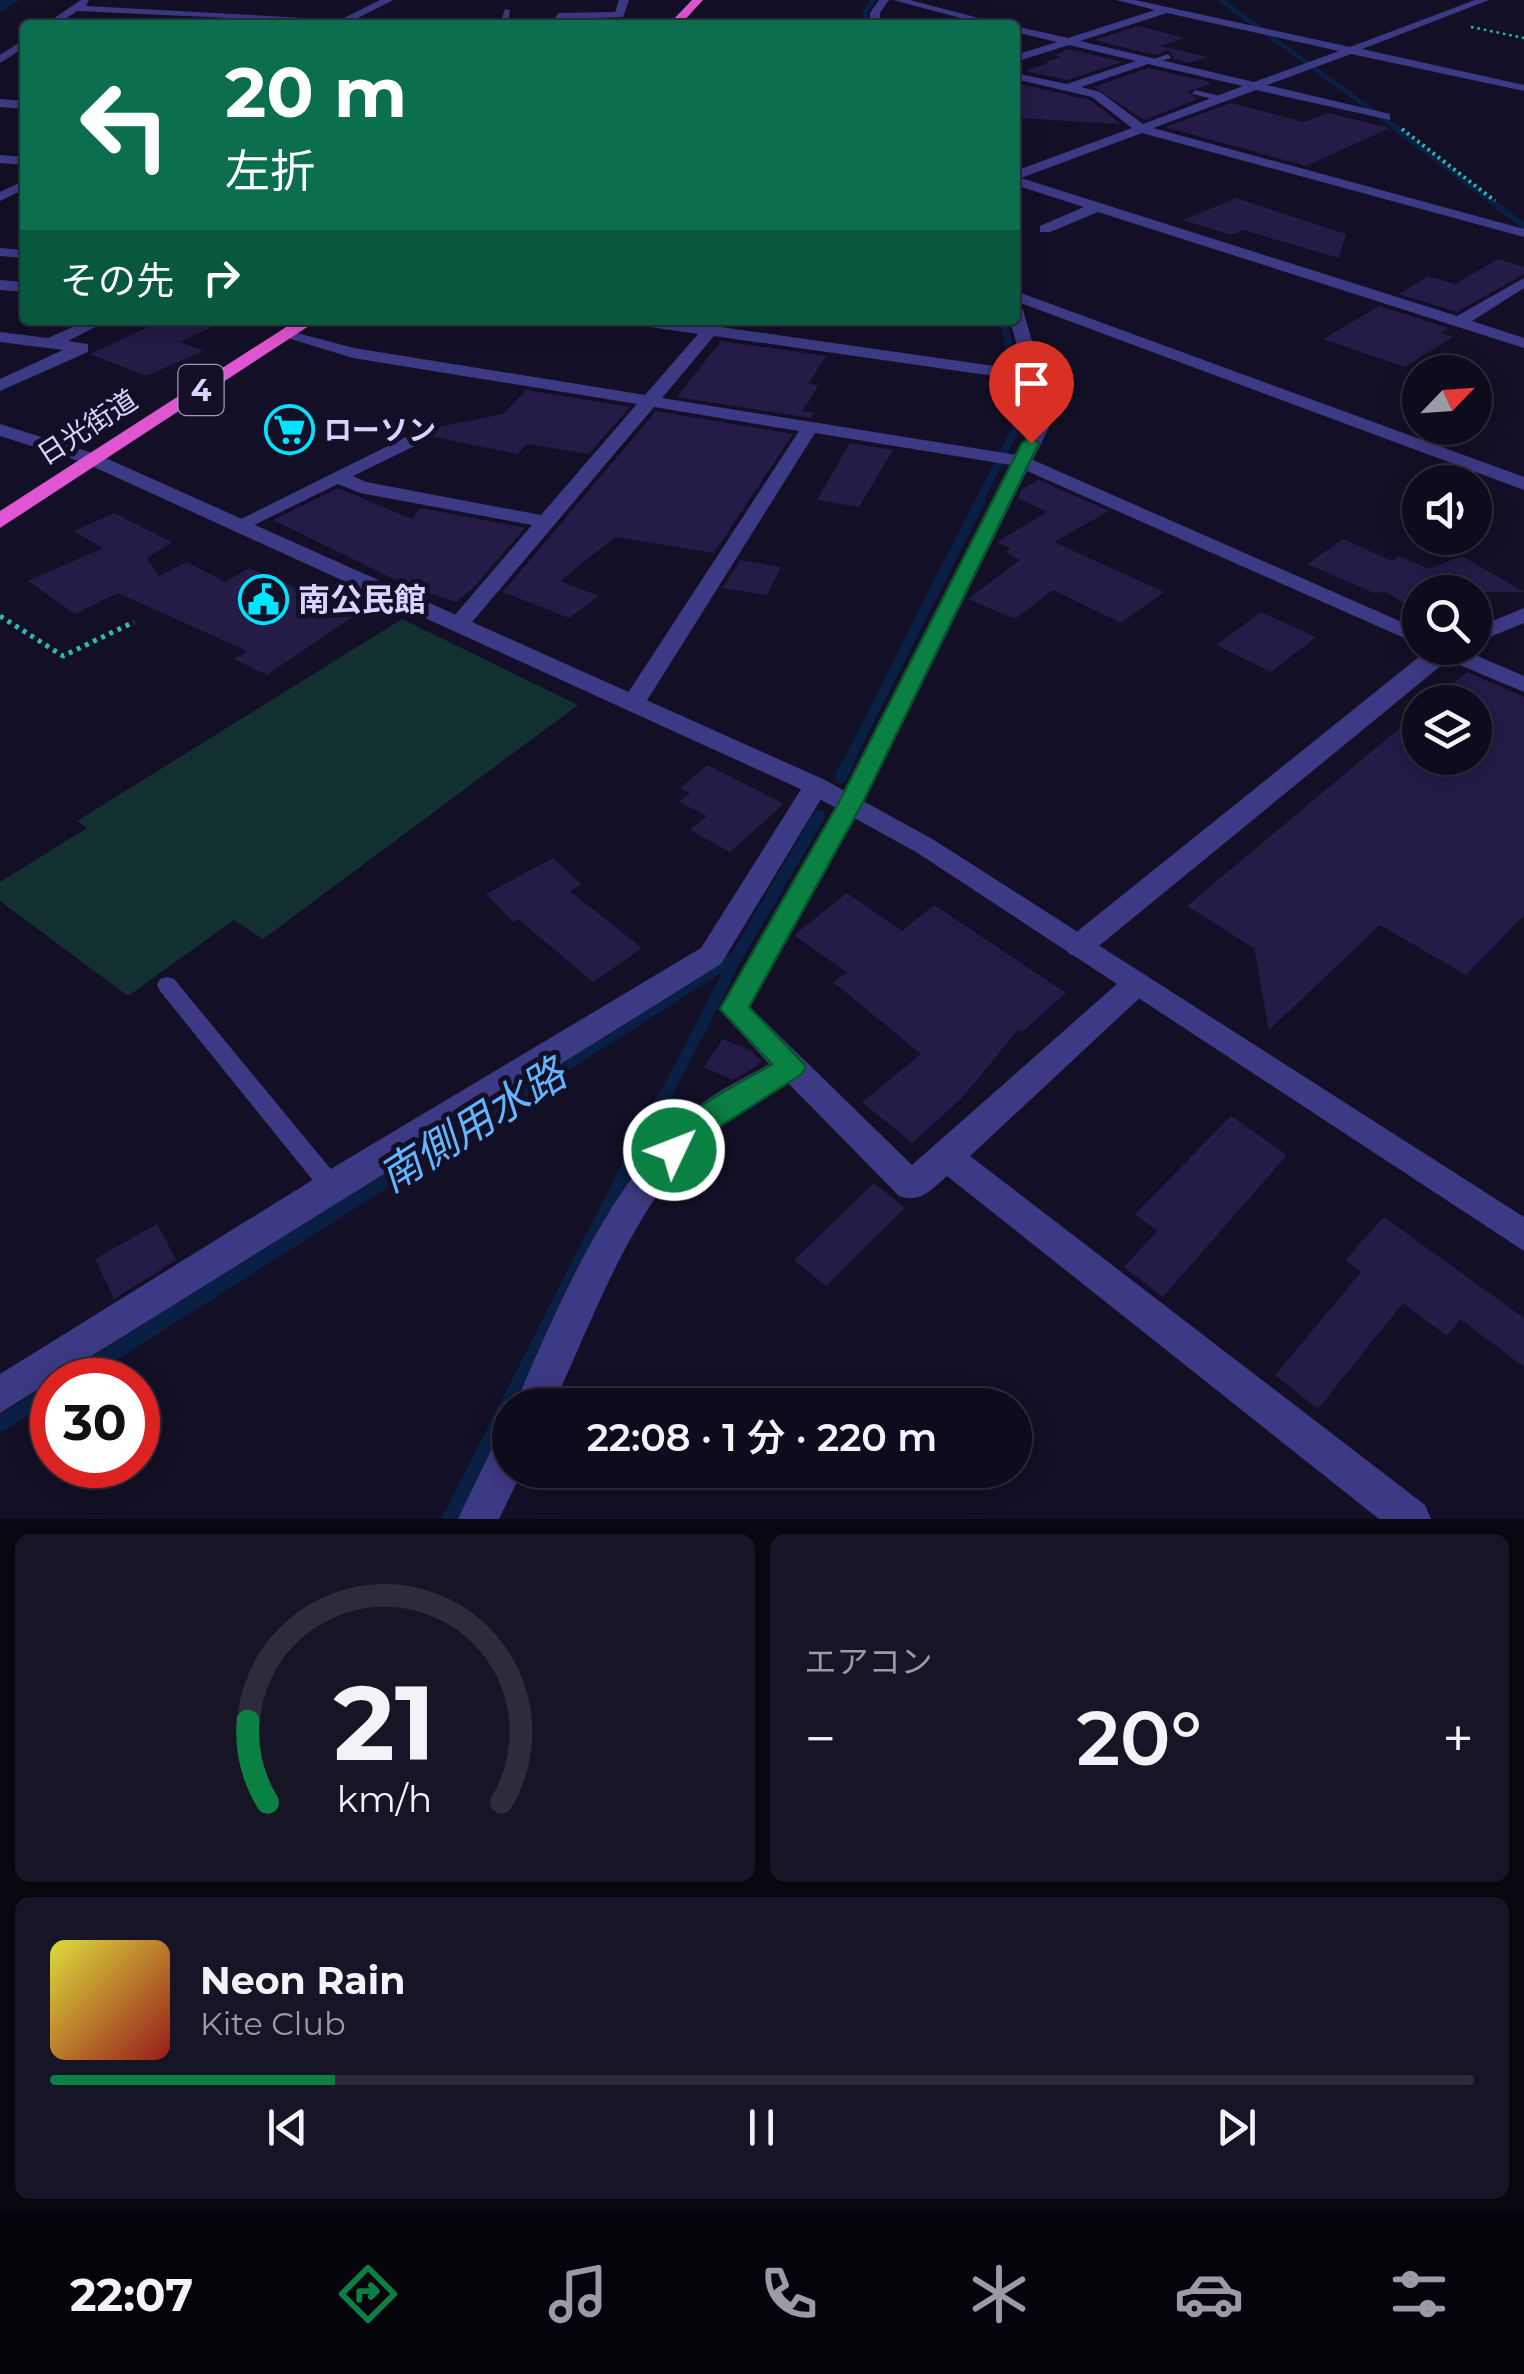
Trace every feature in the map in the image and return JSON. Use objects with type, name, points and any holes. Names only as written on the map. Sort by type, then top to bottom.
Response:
[{"type":"highway","points":[[679,20],[698,0]]},
{"type":"highway","name":"日光街道","points":[[0,521],[301,325]]},
{"type":"street","points":[[57,20],[89,0]]},
{"type":"street","points":[[348,20],[388,0]]},
{"type":"street","points":[[557,20],[559,16],[619,15],[624,0]]},
{"type":"street","points":[[898,0],[980,20]]},
{"type":"street","points":[[1121,0],[1524,88]]},
{"type":"street","points":[[1020,177],[1484,0]]},
{"type":"street","points":[[73,8],[273,20]]},
{"type":"street","points":[[1020,57],[1168,10]]},
{"type":"street","points":[[1020,29],[1386,117]]},
{"type":"street","points":[[1068,88],[1148,61]]},
{"type":"street","points":[[1020,77],[1096,94],[1142,129],[1524,233]]},
{"type":"street","points":[[1020,181],[1524,343]]},
{"type":"street","points":[[1045,229],[1097,207]]},
{"type":"street","points":[[1459,322],[1523,282]]},
{"type":"street","points":[[1020,298],[1524,484]]},
{"type":"street","points":[[49,344],[90,325]]},
{"type":"street","points":[[1019,325],[1042,406],[1041,425],[1015,460],[850,804],[734,1009],[911,1186],[948,1157],[1136,984]]},
{"type":"street","points":[[459,623],[714,326],[1001,372]]},
{"type":"street","points":[[286,335],[353,353],[1015,460],[1402,630]]},
{"type":"street","points":[[0,337],[82,348],[0,386]]},
{"type":"street","points":[[634,702],[811,426]]},
{"type":"street","points":[[0,430],[92,459],[816,786],[925,846],[1524,1236]]},
{"type":"street","points":[[237,526],[422,435]]},
{"type":"street","points":[[340,477],[360,487],[546,522]]},
{"type":"street","points":[[1492,629],[1524,615]]},
{"type":"street","points":[[1079,946],[1415,665]]},
{"type":"street","points":[[1480,665],[1524,685]]},
{"type":"street","points":[[0,1394],[331,1186],[712,956],[816,786]]},
{"type":"street","points":[[542,1388],[651,1175],[698,1125],[792,1066]]},
{"type":"street","points":[[948,1157],[1412,1519]]},
{"type":"street","points":[[478,1519],[493,1488]]},
{"type":"lane","points":[[505,20],[507,10]]},
{"type":"lane","points":[[1148,61],[1168,56]]},
{"type":"lane","points":[[1194,92],[1221,100]]},
{"type":"lane","points":[[167,985],[331,1186]]},
{"type":"path","points":[[1433,19],[1524,38]]},
{"type":"path","points":[[1386,117],[1509,211]]},
{"type":"path","points":[[0,616],[63,656],[134,622]]},
{"type":"green space","points":[[402,619],[578,705],[263,939],[234,920],[128,996],[0,901],[0,882],[87,828],[77,821]]},
{"type":"building","points":[[1138,26],[1185,38],[1160,46],[1208,57],[1189,63],[1174,59],[1169,50],[1155,55],[1094,40]]},
{"type":"building","points":[[1069,49],[1122,62],[1067,80],[1025,71],[1061,57],[1054,55]]},
{"type":"building","points":[[1148,68],[1210,84],[1187,92],[1198,99],[1144,120],[1094,87]]},
{"type":"building","points":[[1020,84],[1090,100],[1121,124],[1020,118]]},
{"type":"building","points":[[1231,103],[1304,122],[1328,113],[1390,128],[1306,166],[1165,127]]},
{"type":"building","points":[[1236,198],[1346,234],[1339,258],[1243,230],[1231,235],[1183,220]]},
{"type":"building","points":[[1498,259],[1524,267],[1524,274],[1457,312],[1399,294],[1428,276],[1455,284]]},
{"type":"building","points":[[1379,306],[1449,328],[1440,333],[1453,337],[1424,355],[1402,355],[1402,366],[1323,339]]},
{"type":"building","points":[[152,325],[217,325],[180,342],[203,351],[146,376],[90,354]]},
{"type":"building","points":[[721,341],[826,356],[808,384],[819,385],[802,411],[814,413],[811,418],[677,397]]},
{"type":"building","points":[[526,390],[630,407],[589,454],[528,444],[517,454],[434,437],[428,429],[503,414]]},
{"type":"building","points":[[656,411],[793,434],[714,553],[615,537],[560,581],[599,596],[569,618],[503,592]]},
{"type":"building","points":[[850,443],[893,450],[859,507],[817,500]]},
{"type":"building","points":[[1039,480],[1109,511],[1054,542],[1164,592],[1121,623],[1053,590],[1015,619],[968,599],[1020,560],[1005,552],[1011,549],[997,542],[1047,512],[1018,498],[1022,489]]},
{"type":"building","points":[[338,488],[412,519],[421,508],[525,528],[456,602],[408,586],[273,520]]},
{"type":"building","points":[[114,513],[172,542],[147,558],[159,576],[187,562],[225,582],[249,568],[357,614],[267,675],[234,659],[247,651],[118,593],[75,614],[28,581],[103,548],[74,531]]},
{"type":"building","points":[[1343,539],[1392,561],[1399,556],[1429,569],[1462,556],[1524,592],[1492,592],[1492,575],[1402,575],[1402,602],[1386,592],[1374,593],[1307,564]]},
{"type":"building","points":[[740,560],[781,567],[767,595],[723,588]]},
{"type":"building","points":[[1261,612],[1316,637],[1271,672],[1216,645]]},
{"type":"building","points":[[1467,672],[1524,697],[1524,915],[1466,975],[1380,925],[1269,1030],[1254,948],[1187,906],[1402,726],[1402,775],[1492,775],[1492,685],[1451,685]]},
{"type":"building","points":[[707,765],[784,804],[730,852],[690,830],[707,816],[679,802],[690,793],[680,788]]},
{"type":"building","points":[[553,858],[581,884],[570,891],[642,948],[593,982],[518,919],[513,922],[486,894]]},
{"type":"building","points":[[847,893],[902,931],[934,905],[1066,993],[1022,1032],[1018,1030],[962,1098],[912,1143],[862,1102],[921,1054],[833,982],[847,973],[794,935]]},
{"type":"building","points":[[723,1039],[752,1051],[761,1061],[733,1080],[704,1067]]},
{"type":"building","points":[[1231,1116],[1287,1155],[1163,1297],[1124,1267],[1157,1231],[1135,1214]]},
{"type":"building","points":[[874,1183],[905,1208],[826,1286],[794,1260]]},
{"type":"building","points":[[1384,1217],[1524,1318],[1524,1367],[1460,1319],[1447,1336],[1403,1303],[1318,1409],[1275,1375],[1361,1272],[1345,1260]]},
{"type":"building","points":[[157,1224],[176,1260],[114,1299],[95,1259]]},
{"type":"waterway","points":[[0,4],[7,0]]},
{"type":"waterway","name":"南側用水路","points":[[864,20],[873,0]]},
{"type":"waterway","points":[[1221,0],[1400,131]]},
{"type":"waterway","points":[[1397,129],[1524,226]]},
{"type":"waterway","name":"南側用水路","points":[[978,503],[1024,412],[1004,325]]},
{"type":"waterway","name":"南側用水路","points":[[846,766],[980,501]]},
{"type":"waterway","name":"南側用水路","points":[[841,777],[848,764]]},
{"type":"waterway","name":"南側用水路","points":[[664,1099],[737,956],[819,816]]},
{"type":"waterway","name":"南側用水路","points":[[512,1099],[734,958]]},
{"type":"waterway","name":"南側用水路","points":[[105,1358],[516,1097]]},
{"type":"waterway","points":[[450,1519],[665,1097]]},
{"type":"waterway","name":"南側用水路","points":[[0,1424],[30,1405]]},
{"type":"place","name":"ローソン","points":[[289,430]]},
{"type":"place","name":"南公民館","points":[[263,599]]},
{"type":"route","points":[[674,1150],[698,1125],[792,1066],[734,1009],[850,804],[1031,443]]}]
